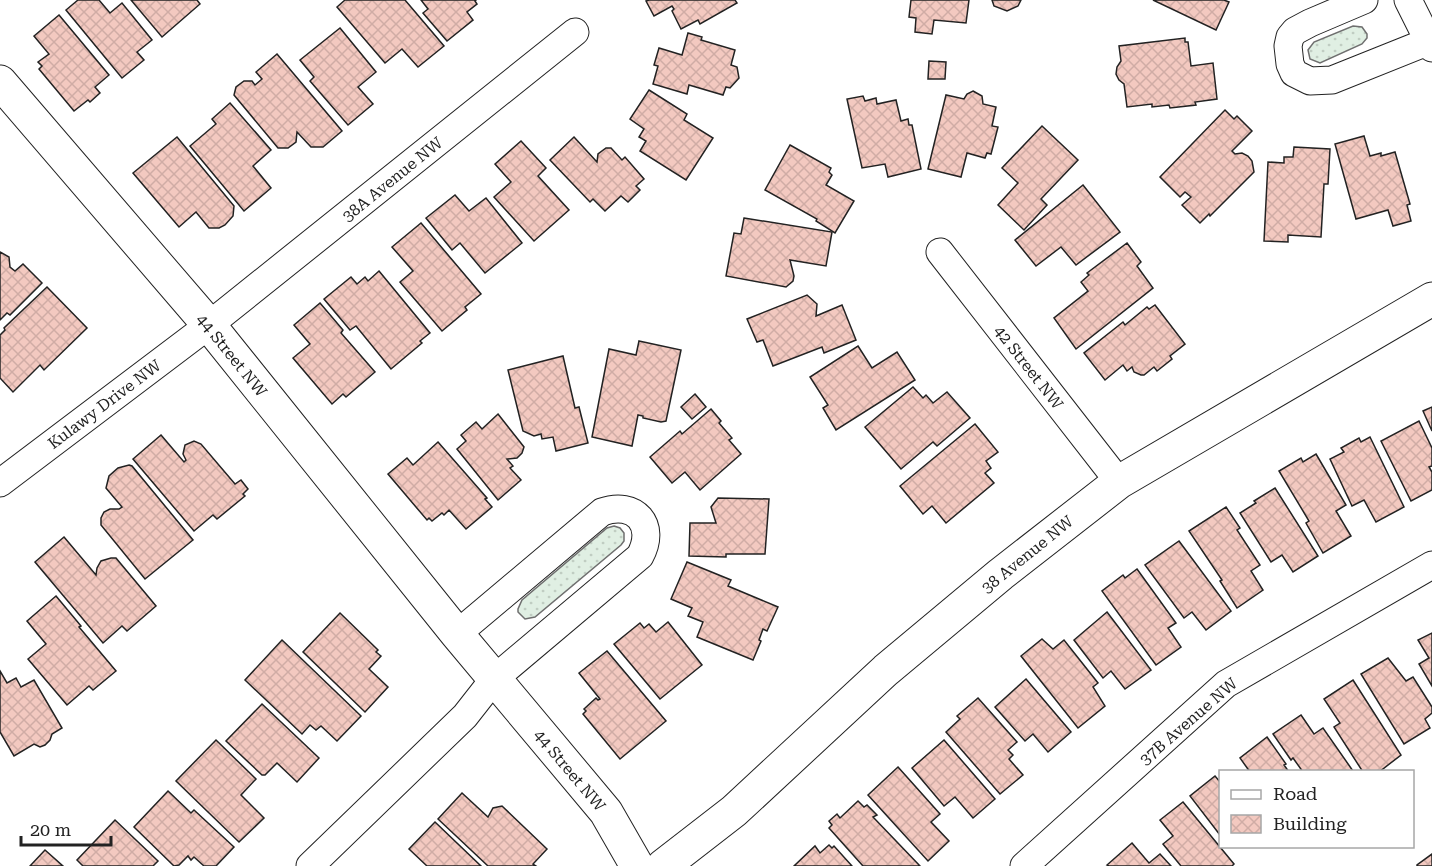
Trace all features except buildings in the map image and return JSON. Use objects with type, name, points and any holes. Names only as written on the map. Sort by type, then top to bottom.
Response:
[{"type":"street","points":[[1364,0],[1310,22],[1295,31],[1290,37],[1288,46],[1290,64],[1294,72],[1310,81],[1332,80],[1431,43],[1408,0]]},
{"type":"street","name":"38A Avenue NW","points":[[209,326],[575,32]]},
{"type":"street","name":"44 Street NW","points":[[0,82],[209,326],[457,634],[606,812],[637,866]]},
{"type":"street","name":"42 Street NW","points":[[940,252],[1119,482]]},
{"type":"street","name":"38 Avenue NW","points":[[663,866],[734,811],[886,670],[1000,574],[1119,482],[1432,299]]},
{"type":"street","name":"Kulawy Drive NW","points":[[3,475],[209,326]]},
{"type":"street","points":[[310,866],[465,716],[494,679],[640,556],[647,537],[646,529],[638,515],[623,508],[602,512],[457,634]]},
{"type":"street","name":"37B Avenue NW","points":[[1024,866],[1226,684],[1432,566]]},
{"type":"green space","points":[[1353,26],[1362,27],[1367,34],[1362,44],[1320,63],[1310,59],[1308,50],[1314,42]]},
{"type":"green space","points":[[614,526],[620,528],[624,533],[624,541],[621,545],[535,617],[525,619],[518,612],[522,600],[607,528]]}]
